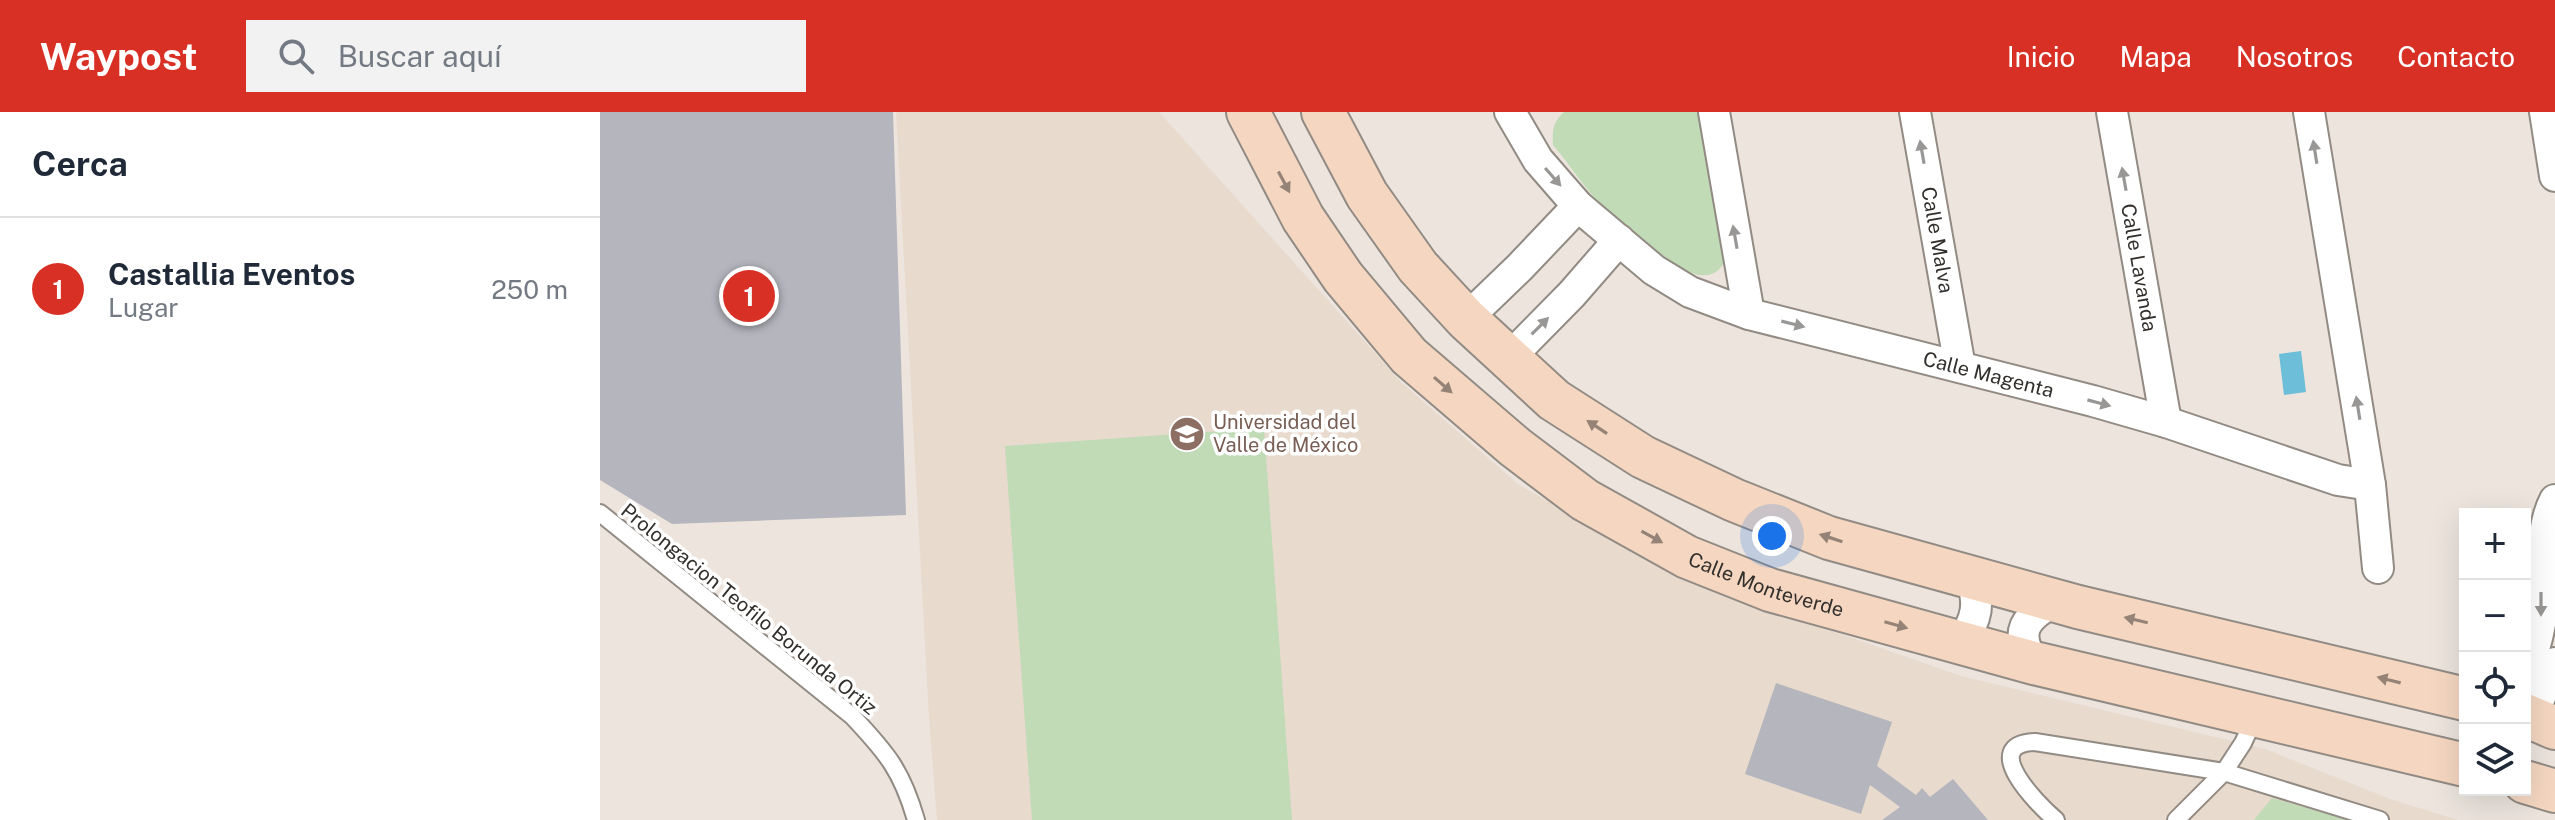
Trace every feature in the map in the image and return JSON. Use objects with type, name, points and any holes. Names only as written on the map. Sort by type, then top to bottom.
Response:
[{"type":"main road","name":"Calle Monteverde","points":[[1248,112],[1303,218],[1343,277],[1409,356],[1515,447],[1585,500],[1687,557],[1770,590],[2034,663],[2459,764]]},
{"type":"main road","points":[[1323,112],[1367,195],[1418,267],[1466,319],[1554,400],[1643,457],[1734,500],[1829,538],[2055,601],[2459,698]]},
{"type":"main road","points":[[2531,784],[2555,791]]},
{"type":"street","name":"Calle Magenta","points":[[1510,112],[1538,160],[1578,206],[1654,270],[1690,292],[1749,314],[2166,422],[2338,480],[2370,485]]},
{"type":"street","points":[[1714,112],[1749,314]]},
{"type":"street","name":"Calle Malva","points":[[1915,112],[1960,367]]},
{"type":"street","name":"Calle Lavanda","points":[[2112,112],[2166,422]]},
{"type":"street","points":[[2309,112],[2370,485],[2378,568]]},
{"type":"street","points":[[2545,112],[2555,176]]},
{"type":"street","points":[[1466,319],[1578,206]]},
{"type":"street","points":[[1508,359],[1572,294],[1619,240]]},
{"type":"street","points":[[2531,658],[2541,617],[2546,534],[2555,500]]},
{"type":"street","points":[[1961,642],[1970,630],[1978,603],[1970,577]]},
{"type":"street","points":[[2034,663],[2022,640],[2025,627],[2041,609],[2055,601]]},
{"type":"street","points":[[2537,720],[2555,663]]},
{"type":"lane","name":"Prolongacion Teofilo Borunda Ortiz","points":[[600,513],[852,716],[883,749],[902,778],[916,820]]},
{"type":"lane","points":[[2176,820],[2224,772],[2256,715]]},
{"type":"lane","points":[[2056,820],[2013,771],[2010,759],[2013,748],[2021,742],[2224,772],[2380,820]]},
{"type":"shaded area","name":"Universidad del Valle de México","points":[[896,112],[1159,112],[1402,383],[1519,485],[1695,583],[1961,676],[2265,749],[2390,799],[2458,820],[937,820]]},
{"type":"green space","points":[[1564,112],[1706,112],[1727,257],[1719,269],[1709,275],[1690,272],[1650,246],[1604,208],[1553,145],[1554,127]]},
{"type":"green space","points":[[1264,428],[1292,820],[1032,820],[1005,446]]},
{"type":"green space","points":[[2272,798],[2349,820],[2254,820]]},
{"type":"water","points":[[2301,351],[2306,392],[2284,395],[2279,354]]},
{"type":"building","points":[[600,112],[893,112],[906,515],[672,524],[600,480]]},
{"type":"building","points":[[1776,683],[1892,722],[1877,766],[1916,795],[1922,788],[1930,797],[1953,779],[1988,820],[1882,820],[1900,807],[1870,785],[1861,814],[1745,774]]},
{"type":"place","name":"Castallia Eventos","points":[[749,296]]},
{"type":"place","name":"Universidad del Valle de México","points":[[1187,434]]}]
